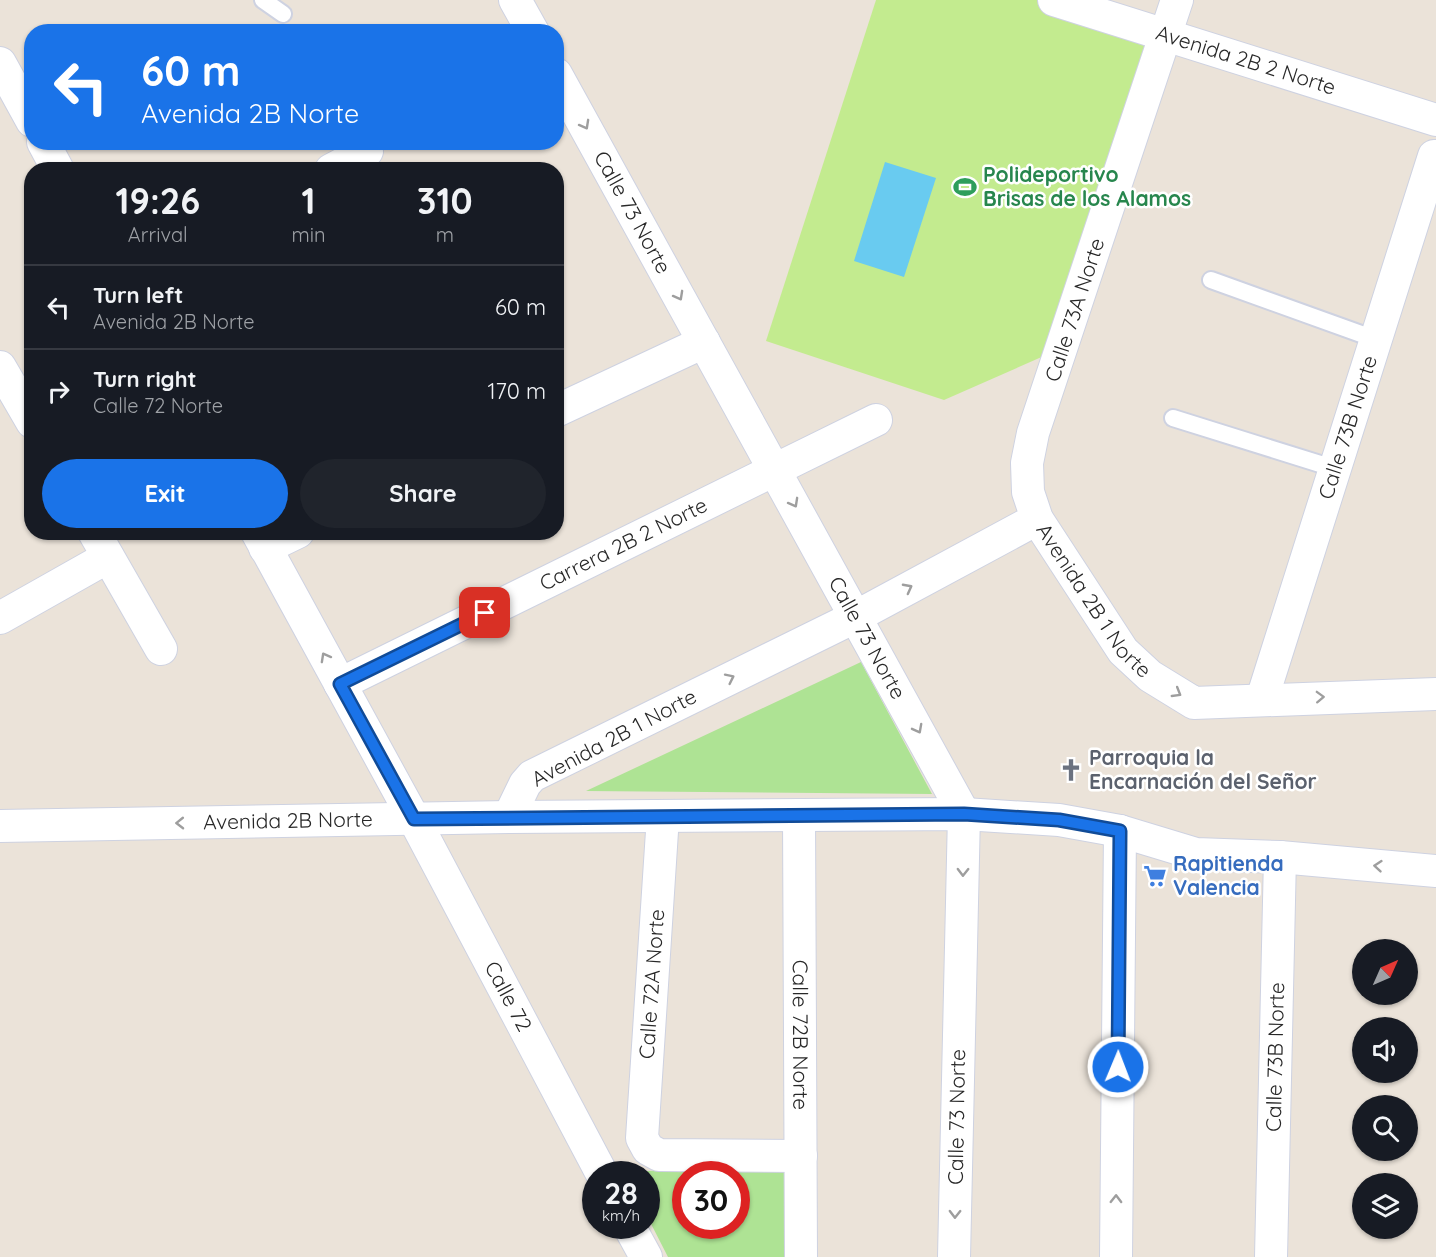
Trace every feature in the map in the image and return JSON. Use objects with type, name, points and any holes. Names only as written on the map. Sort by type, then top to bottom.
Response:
[{"type":"street","points":[[515,0],[528,24]]},
{"type":"street","name":"Avenida 2B 2 Norte","points":[[1054,0],[1167,33],[1436,120]]},
{"type":"street","name":"Calle 73A Norte","points":[[1037,519],[1028,492],[1027,463],[1033,433],[1167,33],[1176,0]]},
{"type":"street","points":[[0,63],[24,106]]},
{"type":"street","name":"Calle 73 Norte","points":[[564,88],[857,616],[964,814],[954,1257]]},
{"type":"street","points":[[346,162],[367,151]]},
{"type":"street","name":"Calle 73B Norte","points":[[1262,699],[1333,468],[1434,156]]},
{"type":"street","points":[[564,407],[704,342]]},
{"type":"street","points":[[0,367],[24,408]]},
{"type":"street","name":"Carrera 2B 2 Norte","points":[[340,684],[876,420]]},
{"type":"street","name":"Avenida 2B 1 Norte","points":[[508,817],[525,784],[532,776],[857,616],[1037,519],[1123,651],[1150,676],[1194,703],[1436,694]]},
{"type":"street","name":"Calle 72","points":[[261,540],[414,819],[595,1161]]},
{"type":"street","points":[[0,618],[101,544],[161,649]]},
{"type":"street","name":"Avenida 2B Norte","points":[[0,826],[508,817],[964,814],[1059,820],[1120,831],[1196,854],[1280,857],[1436,871]]},
{"type":"street","name":"Calle 72B Norte","points":[[799,815],[801,1257]]},
{"type":"street","name":"Calle 72A Norte","points":[[663,816],[642,1138],[648,1149],[659,1155],[801,1156]]},
{"type":"street","points":[[1116,1257],[1120,831]]},
{"type":"street","name":"Calle 73B Norte","points":[[1271,1257],[1280,857]]},
{"type":"street","points":[[636,1239],[646,1257]]},
{"type":"lane","points":[[263,0],[283,14]]},
{"type":"lane","points":[[1211,280],[1375,339]]},
{"type":"lane","points":[[1173,418],[1333,468]]},
{"type":"green space","name":"Polideportivo Brisas de los Alamos","points":[[876,0],[1054,0],[1167,33],[1062,348],[944,400],[766,341]]},
{"type":"green space","points":[[861,662],[932,794],[586,791]]},
{"type":"green space","points":[[785,1165],[788,1257],[668,1257],[659,1239],[660,1170],[672,1170],[672,1239],[750,1239],[750,1167]]},
{"type":"water","points":[[885,162],[936,178],[904,277],[854,261]]},
{"type":"place","name":"Polideportivo Brisas de los Alamos","points":[[965,187]]},
{"type":"place","name":"Parroquia la Encarnación del Señor","points":[[1071,770]]},
{"type":"place","name":"Rapitienda Valencia","points":[[1155,876]]},
{"type":"route","points":[[485,613],[340,684],[414,819],[964,814],[1059,820],[1120,831],[1118,1067]]}]
